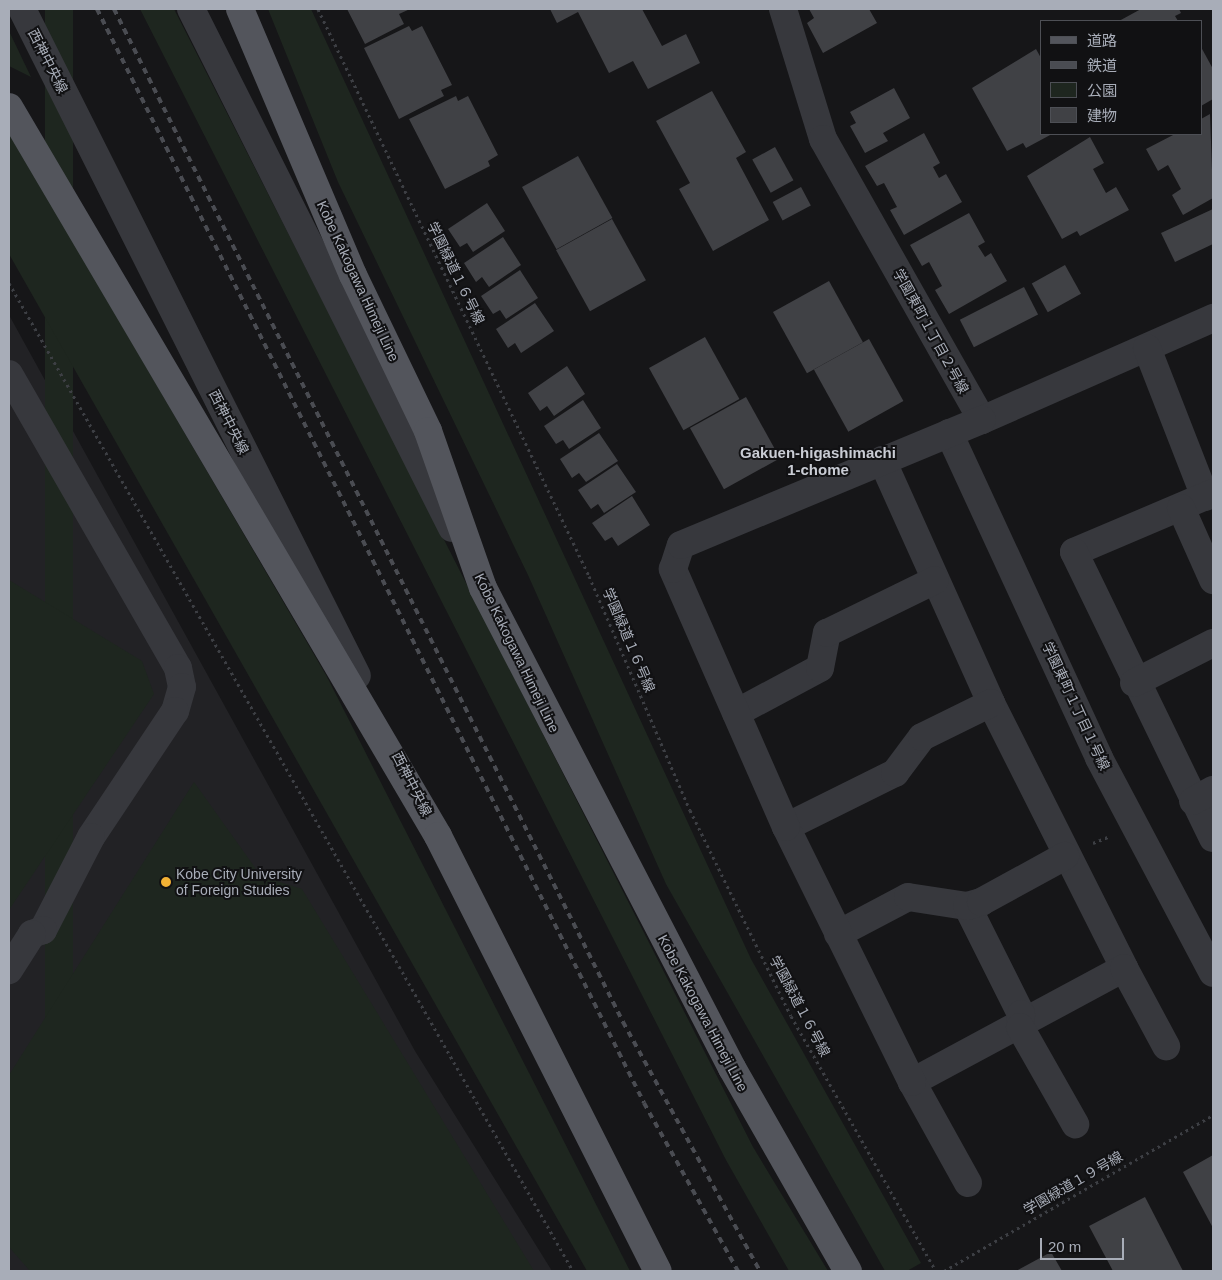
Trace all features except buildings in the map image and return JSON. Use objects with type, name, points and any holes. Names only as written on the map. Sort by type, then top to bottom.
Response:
[{"type":"main road","name":"Kobe Kakogawa Himeji Line","points":[[240,9],[353,275],[428,431],[483,588],[732,1068],[848,1271]]},
{"type":"main road","points":[[9,107],[438,836],[658,1271]]},
{"type":"street","name":"西神中央線","points":[[22,9],[438,836]]},
{"type":"street","points":[[191,9],[483,588]]},
{"type":"street","name":"学園東町１丁目２号線","points":[[783,9],[822,139],[982,420]]},
{"type":"street","points":[[968,1183],[912,1082],[786,827],[673,569],[681,545],[982,420],[1213,318]]},
{"type":"street","points":[[1147,348],[1200,499],[1213,580]]},
{"type":"street","points":[[9,374],[178,668],[182,687],[175,711],[91,837],[43,930],[32,934],[9,970]]},
{"type":"street","name":"学園東町１丁目１号線","points":[[950,433],[1099,758],[1213,973]]},
{"type":"street","points":[[882,460],[991,704],[1065,856],[1166,1046]]},
{"type":"street","points":[[1200,499],[1074,552],[1134,683],[1203,795],[1213,838]]},
{"type":"street","points":[[736,713],[820,668],[827,633],[935,580]]},
{"type":"street","points":[[1134,683],[1213,642]]},
{"type":"street","points":[[786,827],[895,773],[922,737],[991,704]]},
{"type":"street","points":[[838,934],[908,897],[967,906],[1065,856]]},
{"type":"street","points":[[967,906],[1021,1014],[1020,1027],[1075,1124]]},
{"type":"street","points":[[912,1082],[1020,1027],[1124,968]]},
{"type":"path","name":"学園緑道１６号線","points":[[318,9],[589,576],[721,873],[791,1016],[936,1271]]},
{"type":"path","points":[[9,284],[573,1271]]},
{"type":"path","name":"学園緑道１９号線","points":[[944,1271],[1213,1115]]},
{"type":"shaded area","name":"Kobe City University of Foreign Studies","points":[[9,315],[415,1051],[552,1271],[9,1271]]},
{"type":"green space","points":[[45,9],[73,9],[73,1271],[45,1271]]},
{"type":"green space","points":[[140,9],[174,9],[753,1147],[828,1271],[789,1271],[726,1160]]},
{"type":"green space","points":[[268,9],[311,9],[751,959],[921,1263],[907,1271],[885,1271],[666,884],[528,575],[338,182]]},
{"type":"green space","points":[[9,31],[31,77],[9,66]]},
{"type":"green space","points":[[9,132],[326,675],[630,1271],[587,1271],[9,254]]},
{"type":"green space","points":[[9,580],[142,661],[154,694],[9,910]]},
{"type":"green space","name":"Kobe City University of Foreign Studies","points":[[194,782],[261,876],[302,889],[534,1271],[30,1271],[9,1247],[9,1075]]},
{"type":"railway","points":[[97,9],[644,1103],[738,1271]]},
{"type":"railway","points":[[114,9],[623,1022],[760,1271]]},
{"type":"place","name":"Kobe City University of Foreign Studies","points":[[166,882]]},
{"type":"district","name":"Gakuen-higashimachi 1-chome","points":[[818,460]]}]
